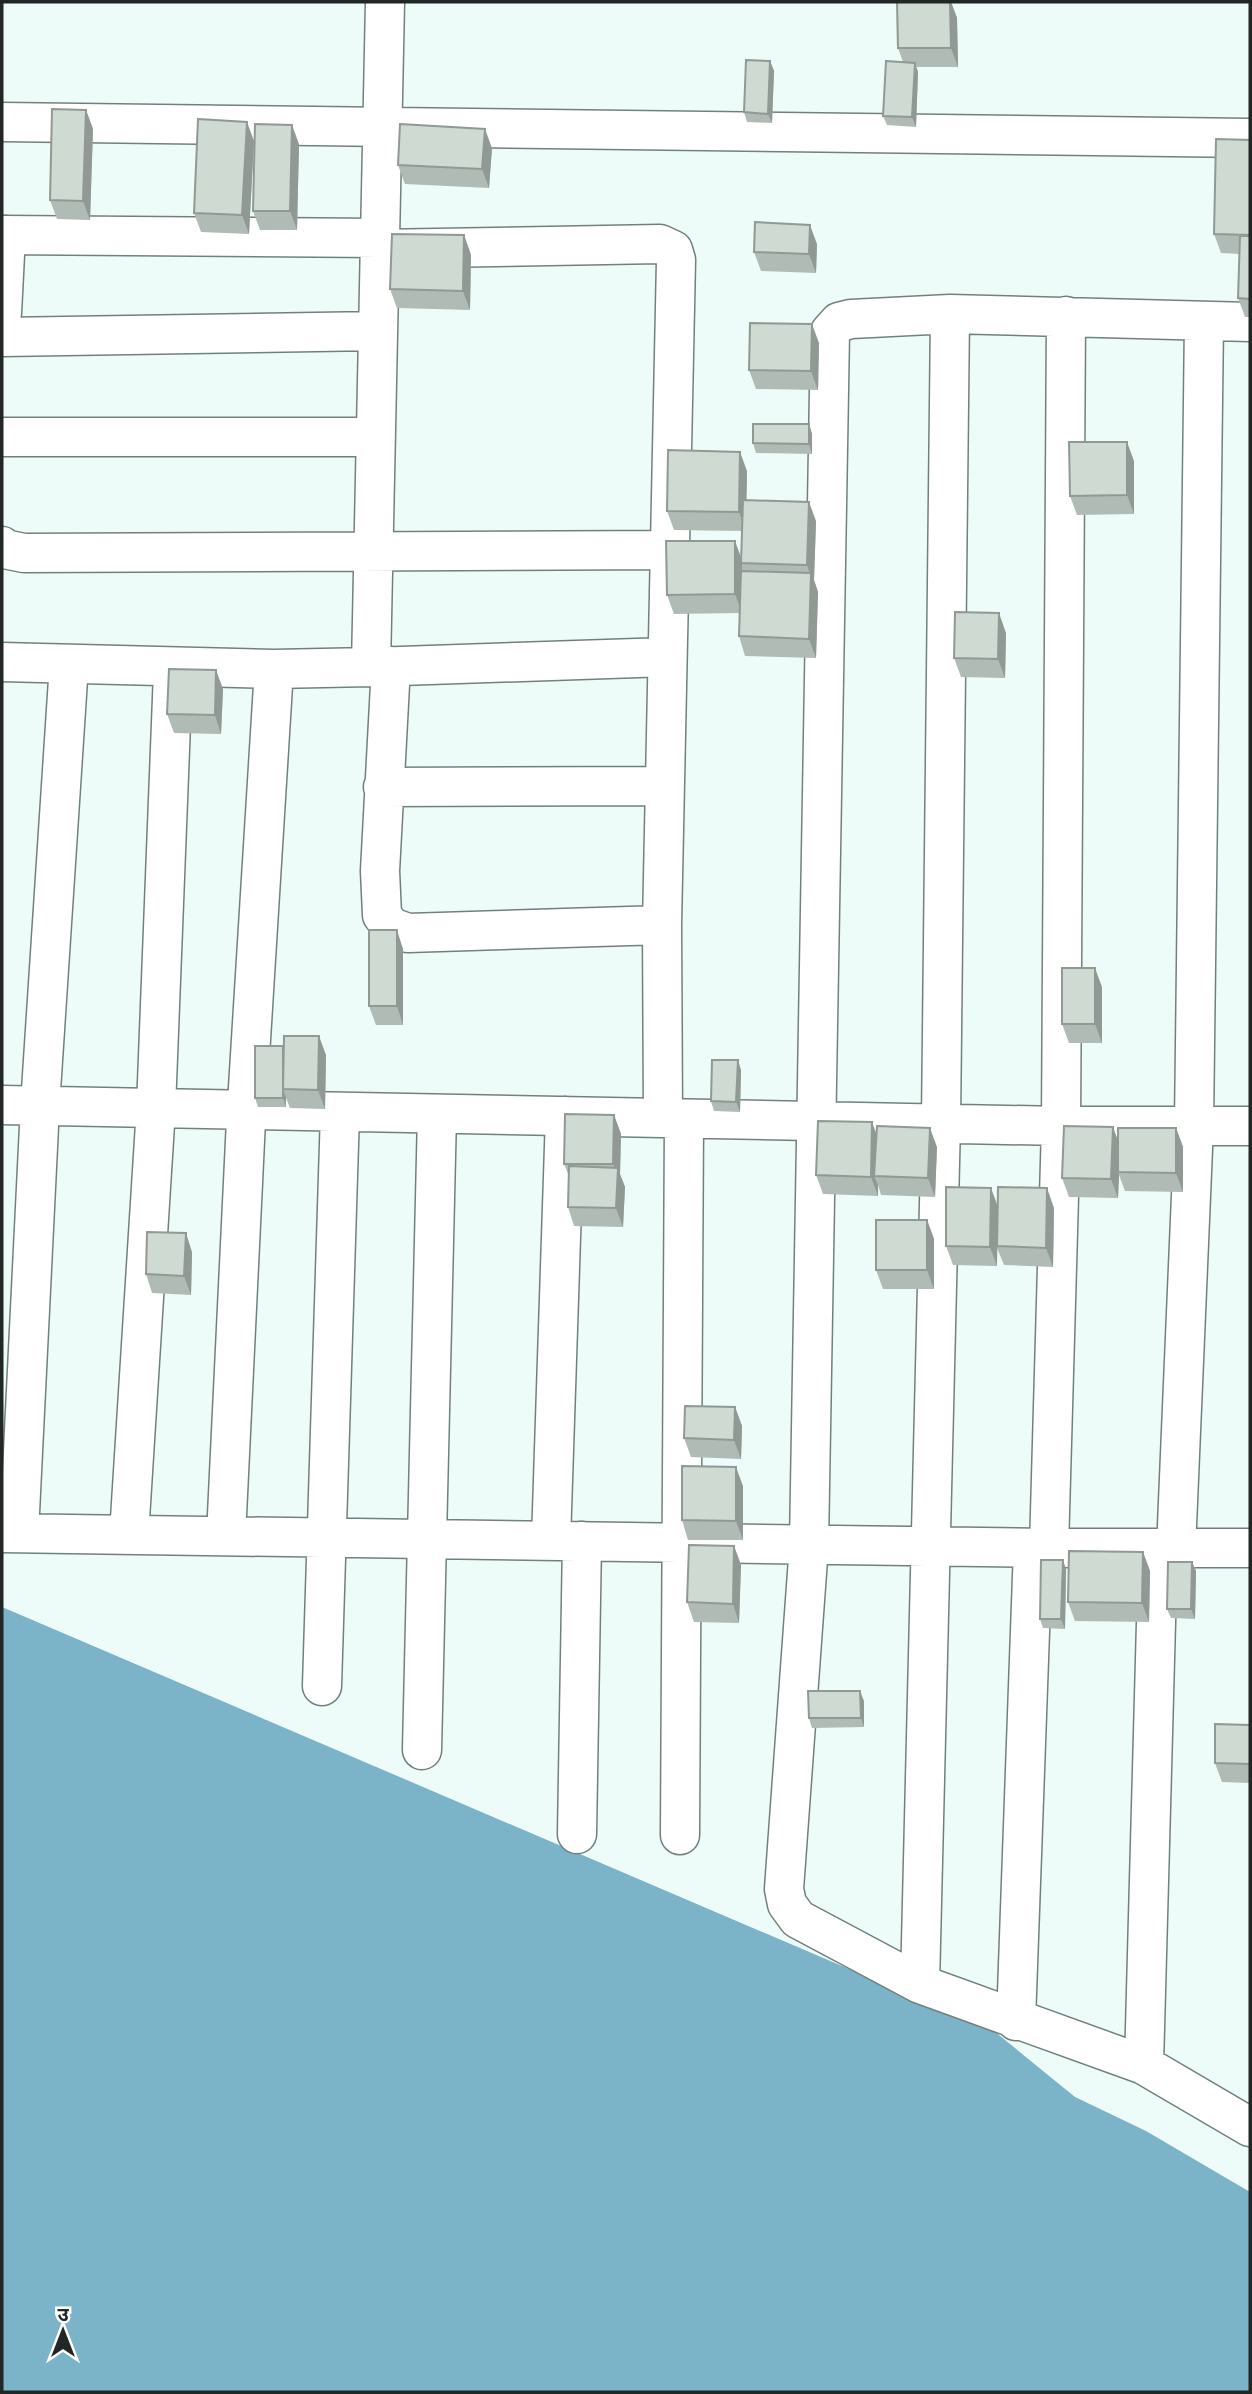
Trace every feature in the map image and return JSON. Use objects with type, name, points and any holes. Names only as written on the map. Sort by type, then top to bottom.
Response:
[{"type":"street","points":[[385,2],[372,550],[381,667],[382,915],[391,927],[408,933],[662,925]]},
{"type":"street","points":[[2,122],[382,127],[778,127],[1250,138]]},
{"type":"street","points":[[2,313],[4,235],[379,244],[660,244],[673,250],[676,260],[662,925],[673,1118],[680,1543],[680,1835]]},
{"type":"street","points":[[920,1984],[941,1122],[950,314]]},
{"type":"street","points":[[1250,322],[950,314],[851,319],[839,322],[830,332],[809,1545],[784,1889],[787,1904],[798,1919],[920,1984],[1144,2066],[1250,2127]]},
{"type":"street","points":[[1016,2021],[1061,1126],[1066,316]]},
{"type":"street","points":[[1144,2066],[1167,1549],[1194,1125],[1204,321]]},
{"type":"street","points":[[2,337],[377,331]]},
{"type":"street","points":[[2,437],[374,437]]},
{"type":"street","points":[[2,545],[4,549],[24,553],[669,550]]},
{"type":"street","points":[[2,662],[274,669],[667,657]]},
{"type":"street","points":[[69,664],[10,1533],[1041,1548],[1250,1548]]},
{"type":"street","points":[[129,1535],[156,1108],[173,666]]},
{"type":"street","points":[[226,1536],[247,1110],[274,669]]},
{"type":"street","points":[[383,787],[664,786]]},
{"type":"street","points":[[2,1105],[1061,1126],[1250,1126]]},
{"type":"street","points":[[322,1686],[340,1112]]},
{"type":"street","points":[[422,1750],[437,1114]]},
{"type":"street","points":[[565,1116],[566,1541],[577,1834]]},
{"type":"water","points":[[2,1607],[994,2031],[1075,2097],[1146,2131],[1250,2192],[1250,2392],[2,2392]]},
{"type":"building","points":[[897,2],[950,2],[951,48],[898,48]]},
{"type":"building","points":[[746,60],[770,61],[768,114],[744,112]]},
{"type":"building","points":[[886,61],[915,63],[912,117],[883,116]]},
{"type":"building","points":[[52,109],[86,110],[83,201],[50,200]]},
{"type":"building","points":[[198,119],[247,122],[242,215],[194,213]]},
{"type":"building","points":[[255,124],[292,125],[290,211],[253,211]]},
{"type":"building","points":[[400,124],[485,129],[482,169],[398,165]]},
{"type":"building","points":[[1216,139],[1250,140],[1250,235],[1214,234]]},
{"type":"building","points":[[755,222],[810,225],[809,254],[754,252]]},
{"type":"building","points":[[392,234],[464,235],[463,291],[390,289]]},
{"type":"building","points":[[1240,236],[1250,236],[1250,299],[1238,298]]},
{"type":"building","points":[[750,323],[812,324],[811,371],[749,370]]},
{"type":"building","points":[[753,424],[809,424],[809,444],[753,443]]},
{"type":"building","points":[[1069,442],[1127,442],[1127,495],[1070,496]]},
{"type":"building","points":[[668,450],[740,452],[739,512],[667,511]]},
{"type":"building","points":[[743,500],[809,502],[807,565],[741,563]]},
{"type":"building","points":[[666,541],[735,541],[735,594],[667,595]]},
{"type":"building","points":[[741,571],[811,573],[809,639],[739,636]]},
{"type":"building","points":[[955,612],[999,613],[998,659],[954,658]]},
{"type":"building","points":[[169,669],[216,670],[215,715],[167,714]]},
{"type":"building","points":[[369,930],[397,930],[397,1006],[369,1006]]},
{"type":"building","points":[[1062,968],[1095,968],[1095,1024],[1062,1024]]},
{"type":"building","points":[[284,1036],[319,1036],[318,1090],[283,1089]]},
{"type":"building","points":[[255,1046],[283,1046],[283,1098],[255,1098]]},
{"type":"building","points":[[712,1060],[738,1060],[736,1102],[711,1101]]},
{"type":"building","points":[[565,1114],[614,1115],[613,1164],[564,1164]]},
{"type":"building","points":[[818,1121],[872,1122],[871,1177],[816,1175]]},
{"type":"building","points":[[877,1126],[930,1128],[928,1178],[874,1176]]},
{"type":"building","points":[[1064,1126],[1113,1127],[1111,1179],[1062,1178]]},
{"type":"building","points":[[1118,1128],[1176,1128],[1176,1173],[1118,1172]]},
{"type":"building","points":[[569,1166],[618,1168],[616,1208],[568,1207]]},
{"type":"building","points":[[946,1187],[991,1188],[990,1247],[946,1246]]},
{"type":"building","points":[[998,1187],[1047,1188],[1046,1248],[997,1246]]},
{"type":"building","points":[[876,1220],[927,1220],[927,1270],[876,1270]]},
{"type":"building","points":[[147,1232],[186,1233],[184,1276],[146,1274]]},
{"type":"building","points":[[685,1406],[735,1407],[734,1440],[684,1438]]},
{"type":"building","points":[[682,1466],[736,1467],[736,1521],[682,1520]]},
{"type":"building","points":[[689,1545],[734,1546],[733,1604],[687,1602]]},
{"type":"building","points":[[1069,1551],[1143,1552],[1142,1603],[1068,1602]]},
{"type":"building","points":[[1041,1560],[1063,1560],[1061,1619],[1040,1619]]},
{"type":"building","points":[[1168,1562],[1192,1562],[1191,1609],[1167,1609]]},
{"type":"building","points":[[808,1691],[860,1691],[861,1718],[809,1718]]},
{"type":"building","points":[[1215,1724],[1250,1725],[1250,1764],[1215,1763]]}]
